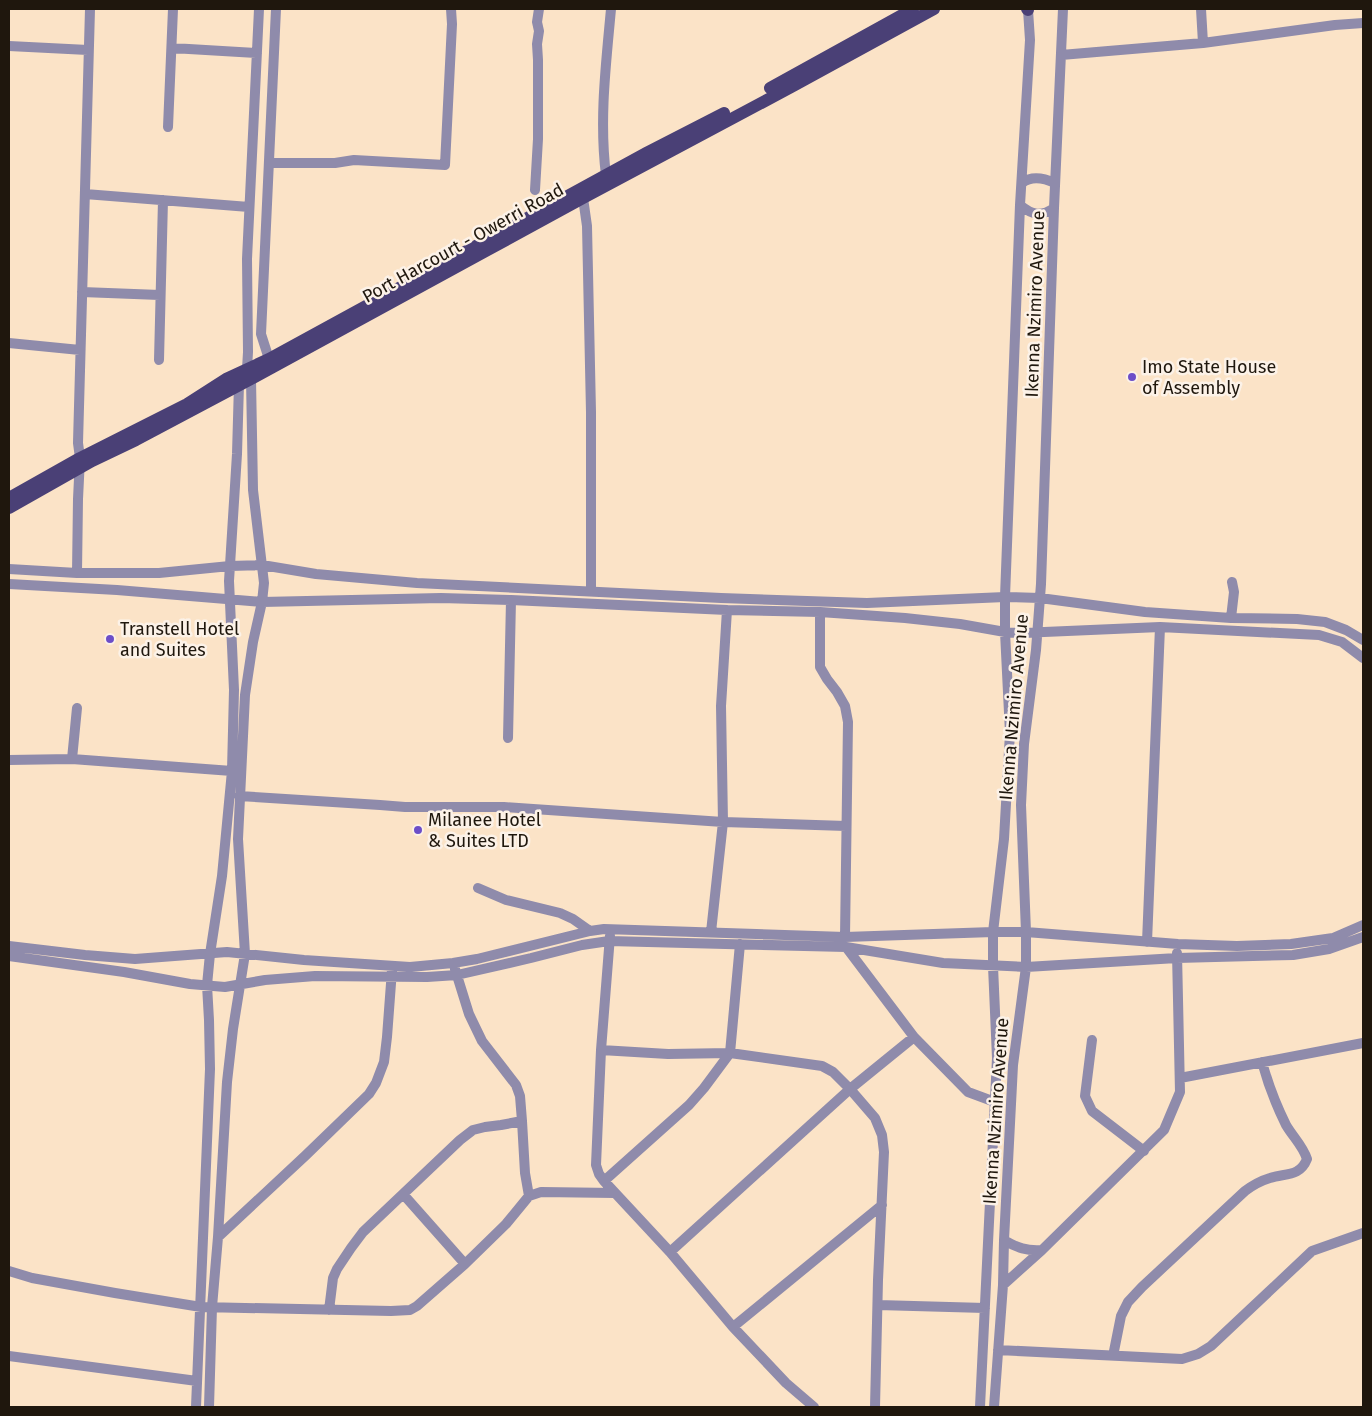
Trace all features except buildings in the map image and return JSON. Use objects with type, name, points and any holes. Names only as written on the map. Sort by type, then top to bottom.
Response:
[{"type":"main road","name":"Port Harcourt - Owerri Road","points":[[9,498],[136,440],[239,384],[268,359],[914,9]]},
{"type":"main road","name":"Port Harcourt - Owerri Road","points":[[9,508],[80,464],[187,404],[226,379],[249,374],[795,86],[934,9]]},
{"type":"street","points":[[77,573],[80,464],[78,443],[80,350],[90,9]]},
{"type":"street","points":[[168,127],[173,9]]},
{"type":"street","points":[[209,1407],[212,1307],[229,1066],[245,954],[238,839],[239,796],[247,679],[264,583],[253,490],[247,259],[259,9]]},
{"type":"street","points":[[268,359],[261,334],[276,9]]},
{"type":"street","points":[[269,164],[335,163],[354,160],[445,165],[452,24],[451,9]]},
{"type":"street","points":[[535,190],[538,140],[537,44],[539,32],[537,22],[539,9]]},
{"type":"street","points":[[606,176],[603,156],[603,108],[610,9]]},
{"type":"street","name":"Ikenna Nzimiro Avenue","points":[[980,1407],[997,1058],[993,932],[1008,793],[1010,734],[1005,597],[1020,205],[1030,40],[1028,9]]},
{"type":"street","name":"Ikenna Nzimiro Avenue","points":[[994,1407],[1003,1285],[1013,1065],[1026,967],[1021,805],[1024,744],[1038,633],[1042,584],[1054,208],[1063,9]]},
{"type":"street","points":[[1201,9],[1203,43]]},
{"type":"street","points":[[1061,55],[1203,43],[1363,23]]},
{"type":"street","points":[[9,46],[88,50]]},
{"type":"street","points":[[172,48],[257,53]]},
{"type":"street","points":[[1022,184],[1027,179],[1040,178],[1055,183]]},
{"type":"street","points":[[84,194],[249,207]]},
{"type":"street","points":[[583,198],[587,226],[591,412],[591,592]]},
{"type":"street","points":[[159,360],[163,200]]},
{"type":"street","points":[[1020,205],[1029,212],[1038,214],[1047,213],[1054,208]]},
{"type":"street","points":[[82,292],[160,295]]},
{"type":"street","points":[[9,343],[80,350]]},
{"type":"street","points":[[196,1407],[210,1069],[207,985],[222,876],[232,772],[234,690],[229,599],[239,384]]},
{"type":"street","points":[[9,569],[77,573],[159,573],[262,565],[316,574],[417,583],[591,592],[867,603],[1005,597],[1040,598],[1145,612],[1324,622],[1346,630],[1363,640]]},
{"type":"street","points":[[1231,618],[1234,592],[1232,582]]},
{"type":"street","points":[[9,584],[117,590],[262,602],[441,598],[820,612],[905,618],[960,624],[1005,632],[1038,633],[1160,627],[1319,636],[1342,642],[1363,658]]},
{"type":"street","points":[[508,738],[512,600]]},
{"type":"street","points":[[711,932],[723,822],[721,706],[727,610]]},
{"type":"street","points":[[820,612],[820,666],[845,706],[848,722],[846,942],[914,1037],[968,1092],[995,1102]]},
{"type":"street","points":[[1331,638],[1336,626]]},
{"type":"street","points":[[1147,942],[1160,627]]},
{"type":"street","points":[[72,759],[77,708]]},
{"type":"street","points":[[9,760],[72,759],[232,772]]},
{"type":"street","points":[[239,796],[405,808],[504,807],[723,822],[846,826]]},
{"type":"street","points":[[478,888],[506,900],[560,913],[590,930]]},
{"type":"street","points":[[9,946],[135,959],[227,952],[304,960],[427,977],[457,975],[582,945],[609,941],[740,944],[846,942],[993,932],[1026,932],[1147,942],[1237,946],[1291,944],[1335,937],[1363,926]]},
{"type":"street","points":[[611,929],[601,1050],[596,1165],[599,1174],[670,1252],[733,1327],[786,1383],[814,1407]]},
{"type":"street","points":[[9,956],[124,972],[190,984],[226,987],[265,980],[392,972],[410,967],[453,963],[477,959],[590,930],[611,929],[711,932],[846,942],[943,963],[1026,967],[1177,958],[1293,955],[1329,949],[1363,937]]},
{"type":"street","points":[[604,1181],[688,1105],[704,1088],[730,1053],[740,944]]},
{"type":"street","points":[[1003,1285],[1042,1250],[1164,1130],[1180,1092],[1178,944]]},
{"type":"street","points":[[453,963],[469,1014],[482,1041],[516,1085],[520,1096],[525,1173],[529,1196]]},
{"type":"street","points":[[218,1237],[369,1094],[376,1083],[384,1062],[392,972]]},
{"type":"street","points":[[670,1252],[850,1089],[914,1037]]},
{"type":"street","points":[[1092,1040],[1085,1096],[1092,1111],[1144,1151]]},
{"type":"street","points":[[1180,1078],[1363,1043]]},
{"type":"street","points":[[601,1050],[668,1054],[730,1053],[822,1066],[832,1072],[850,1089],[875,1118],[882,1135],[884,1152],[875,1407]]},
{"type":"street","points":[[1113,1356],[1121,1316],[1128,1302],[1142,1287],[1245,1190],[1271,1177],[1298,1171],[1304,1166],[1307,1159],[1288,1128],[1272,1096],[1262,1062]]},
{"type":"street","points":[[330,1310],[333,1278],[337,1269],[363,1232],[460,1140],[473,1130],[485,1126],[522,1121]]},
{"type":"street","points":[[9,1271],[32,1278],[201,1307],[410,1310],[465,1264],[506,1224],[529,1196],[541,1192],[615,1193]]},
{"type":"street","points":[[403,1194],[465,1264]]},
{"type":"street","points":[[733,1327],[882,1205]]},
{"type":"street","points":[[998,1350],[1182,1359],[1198,1354],[1211,1346],[1312,1252],[1363,1233]]},
{"type":"street","points":[[1004,1240],[1015,1247],[1026,1250],[1042,1250]]},
{"type":"street","points":[[878,1305],[985,1308]]},
{"type":"street","points":[[9,1356],[197,1381]]},
{"type":"place","name":"Imo State House of Assembly","points":[[1132,377]]},
{"type":"place","name":"Transtell Hotel and Suites","points":[[110,639]]},
{"type":"place","name":"Milanee Hotel & Suites LTD","points":[[418,830]]}]
